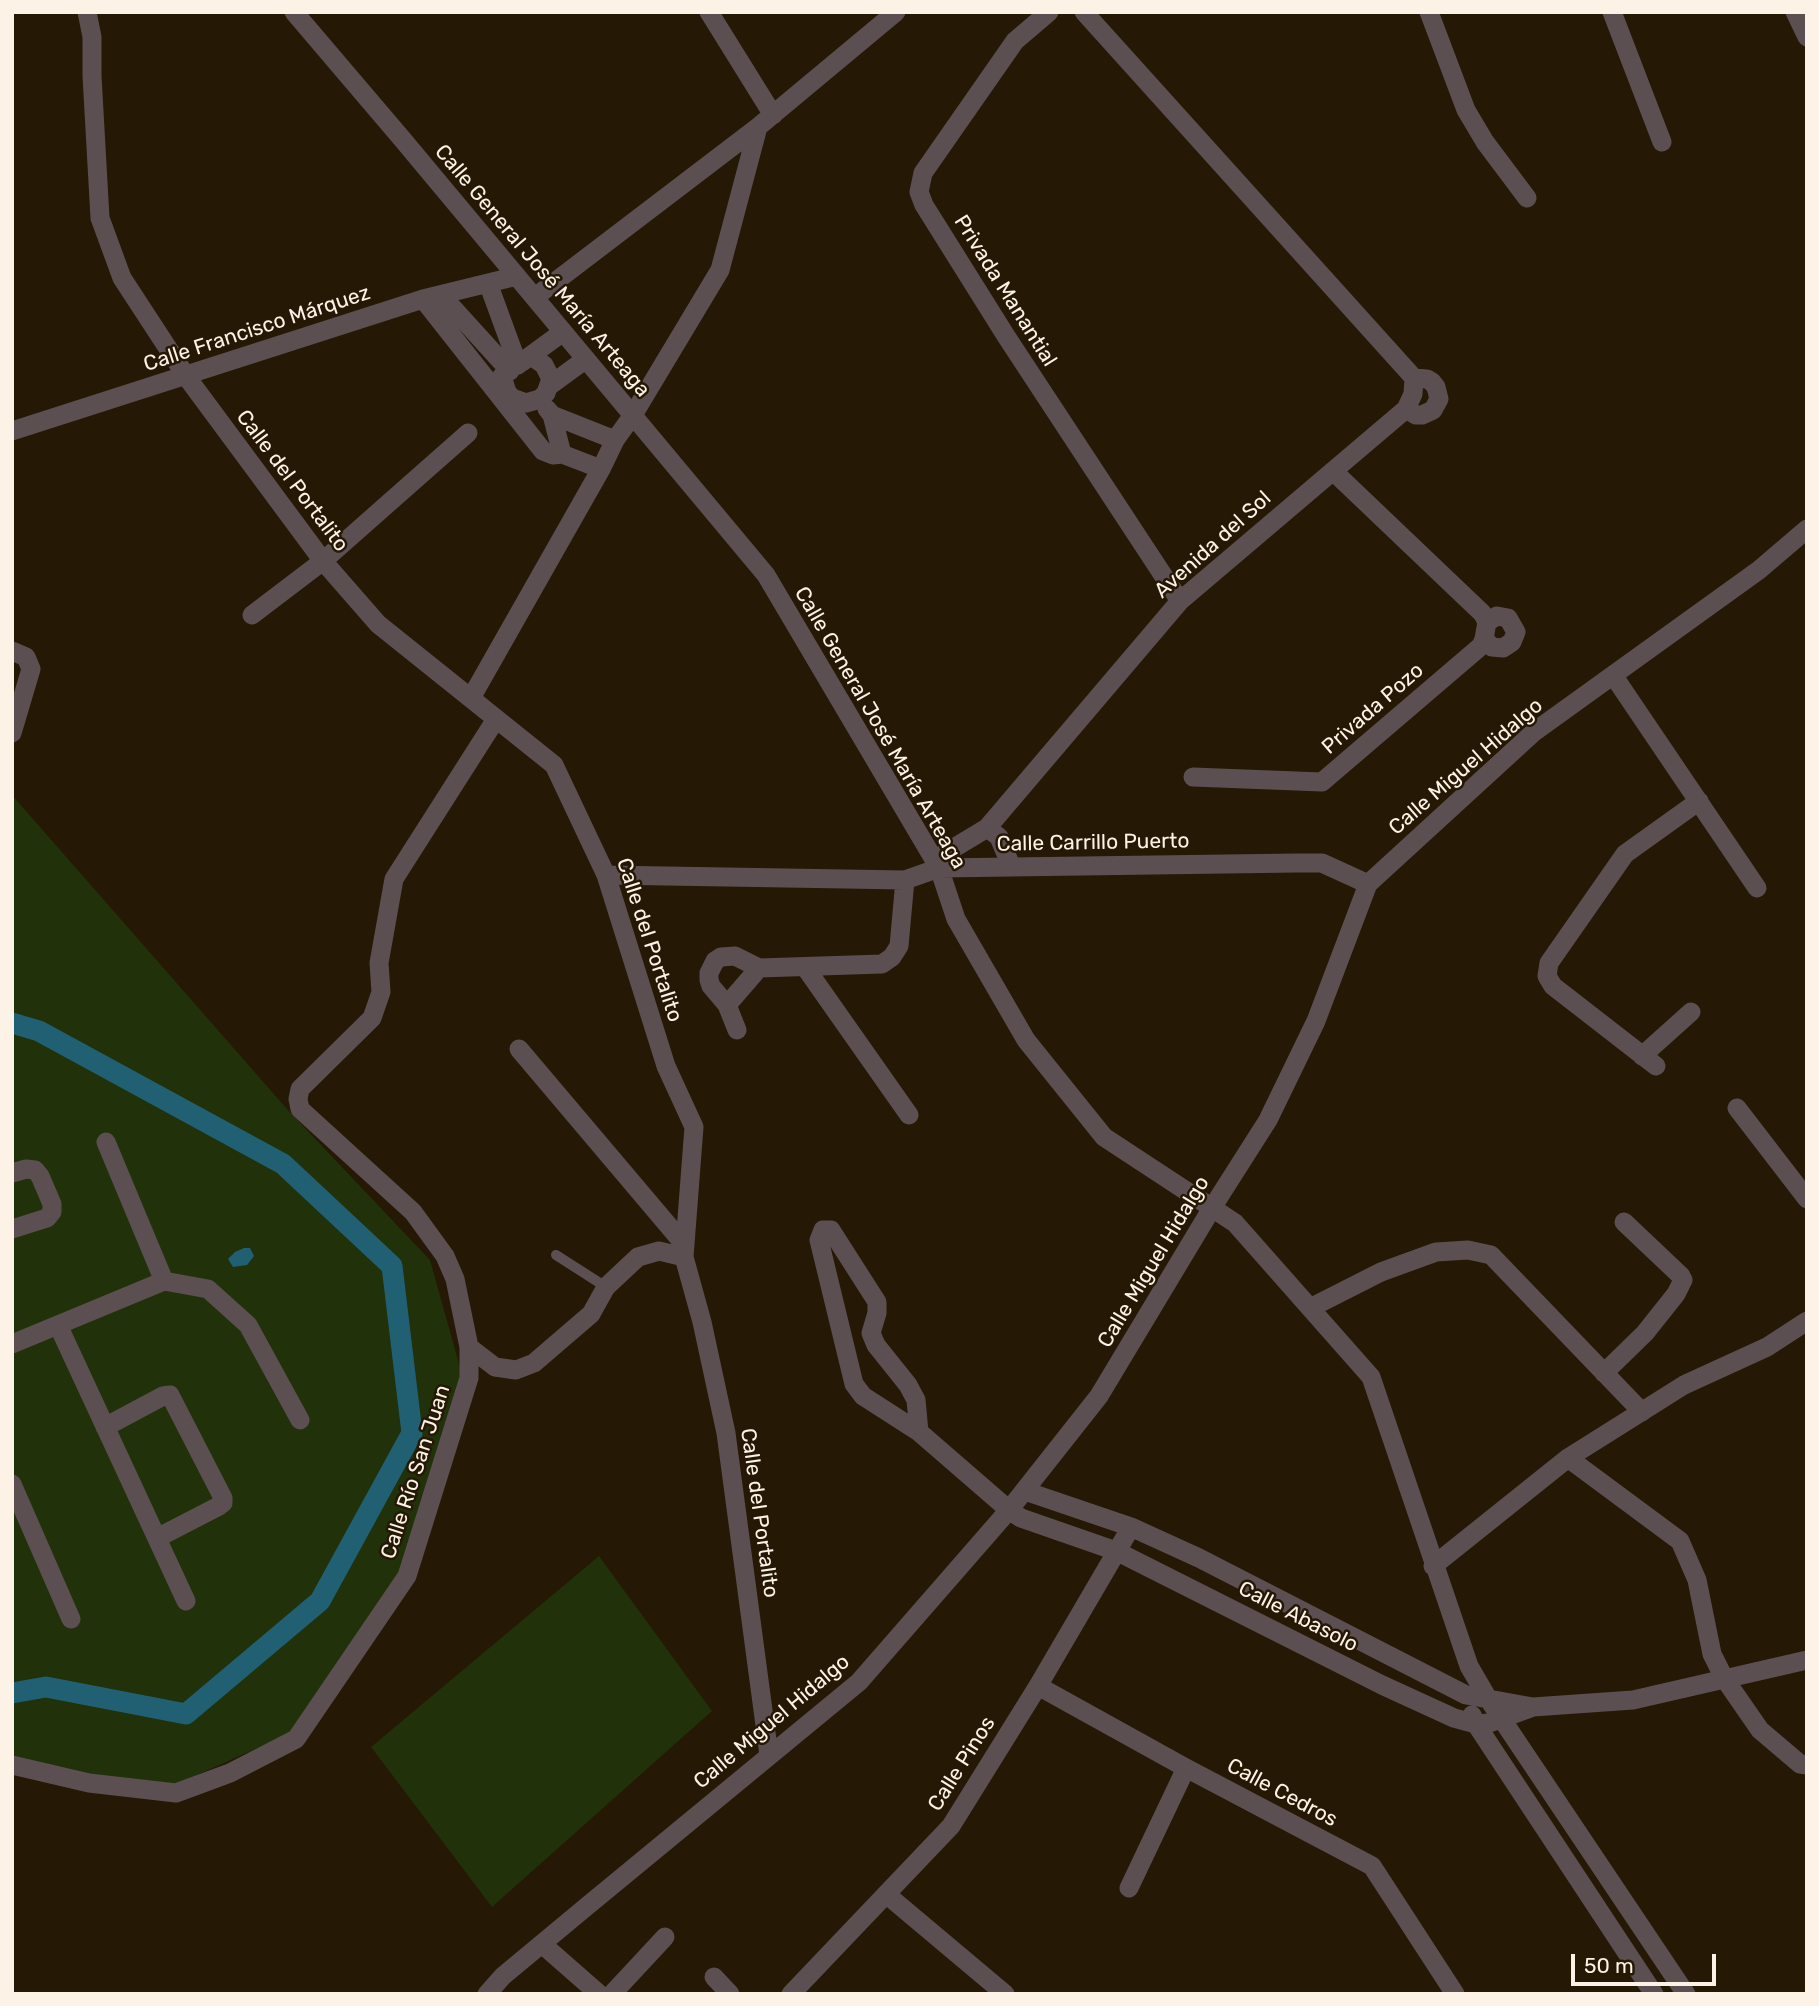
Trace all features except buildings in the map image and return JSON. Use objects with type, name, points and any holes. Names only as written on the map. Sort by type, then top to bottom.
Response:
[{"type":"street","name":"Calle del Portalito","points":[[87,12],[92,37],[100,218],[122,278],[186,376],[323,561],[378,624],[554,765],[606,875],[666,1066],[694,1127],[684,1250],[726,1433],[769,1755]]},
{"type":"street","name":"Calle General José María Arteaga","points":[[293,12],[766,575],[936,864],[956,919],[1026,1040],[1104,1137],[1235,1223],[1371,1377],[1468,1666],[1686,1994]]},
{"type":"street","points":[[471,698],[615,440],[633,415],[720,270],[766,121],[709,12]]},
{"type":"street","points":[[535,297],[766,121],[896,12]]},
{"type":"street","name":"Privada Manantial","points":[[1049,12],[1015,41],[923,173],[919,192],[924,205],[1006,335],[1180,601]]},
{"type":"street","name":"Avenida del Sol","points":[[936,864],[987,828],[1180,601],[1333,471],[1411,394],[1084,12]]},
{"type":"street","points":[[1429,12],[1466,110],[1485,142],[1527,198]]},
{"type":"street","points":[[1612,12],[1662,142]]},
{"type":"street","points":[[1795,12],[1807,37]]},
{"type":"street","name":"Calle Francisco Márquez","points":[[12,431],[432,297],[517,276]]},
{"type":"street","points":[[488,283],[510,371],[543,451],[553,455],[562,454],[601,469]]},
{"type":"street","points":[[432,297],[510,371]]},
{"type":"street","points":[[563,332],[510,371],[507,391],[512,398],[526,403],[547,400],[586,359]]},
{"type":"street","points":[[510,371],[544,365],[551,379],[547,400],[562,454]]},
{"type":"street","points":[[547,400],[615,440]]},
{"type":"street","points":[[252,615],[323,561],[468,433]]},
{"type":"street","name":"Privada Pozo","points":[[1193,777],[1322,782],[1481,646],[1486,630],[1482,613],[1333,471]]},
{"type":"street","name":"Calle Miguel Hidalgo","points":[[486,1994],[503,1976],[859,1682],[1025,1491],[1099,1396],[1268,1120],[1315,1021],[1368,884],[1534,732],[1759,569],[1807,528]]},
{"type":"street","points":[[12,733],[31,669],[19,654]]},
{"type":"street","points":[[1613,675],[1757,888]]},
{"type":"street","name":"Calle Río San Juan","points":[[12,1765],[89,1783],[176,1793],[230,1773],[296,1739],[407,1576],[470,1378],[469,1347],[455,1279],[445,1256],[413,1212],[300,1109],[298,1099],[300,1089],[372,1018],[381,992],[379,963],[394,878],[496,719]]},
{"type":"street","points":[[1691,1012],[1649,1061],[1553,986],[1547,976],[1549,963],[1625,854],[1699,801]]},
{"type":"street","points":[[987,828],[999,837],[1011,866]]},
{"type":"street","name":"Calle Carrillo Puerto","points":[[606,875],[905,880],[936,864],[1011,866],[1322,863],[1368,884]]},
{"type":"street","points":[[737,1030],[727,1005],[709,980],[709,973],[715,961],[721,957],[734,956],[759,968],[882,964],[892,957],[900,946],[905,880]]},
{"type":"street","points":[[805,967],[909,1115]]},
{"type":"street","points":[[727,1005],[759,968]]},
{"type":"street","points":[[519,1049],[684,1250]]},
{"type":"street","points":[[1737,1108],[1807,1199]]},
{"type":"street","points":[[106,1142],[164,1281]]},
{"type":"street","points":[[12,1173],[26,1169],[35,1170],[52,1204],[52,1212],[47,1217],[12,1230]]},
{"type":"street","points":[[1604,1373],[1645,1333],[1676,1294],[1683,1280],[1625,1222]]},
{"type":"street","name":"Calle Abasolo","points":[[919,1432],[916,1400],[908,1385],[876,1345],[871,1333],[877,1302],[831,1230],[823,1230],[819,1240],[853,1384],[863,1396],[919,1432],[1009,1510],[1021,1518],[1116,1551],[1454,1718],[1476,1724],[1502,1720],[1533,1707]]},
{"type":"street","points":[[469,1347],[495,1367],[516,1370],[534,1363],[591,1314],[606,1287],[639,1257],[659,1251],[684,1250]]},
{"type":"street","points":[[1310,1308],[1381,1272],[1436,1252],[1468,1250],[1492,1255],[1642,1412]]},
{"type":"street","points":[[12,1344],[164,1281],[208,1289],[247,1325],[300,1420]]},
{"type":"street","points":[[1433,1566],[1567,1458],[1684,1385],[1767,1347],[1807,1321]]},
{"type":"street","points":[[58,1325],[186,1601]]},
{"type":"street","points":[[105,1427],[163,1395],[170,1395],[223,1499],[219,1506],[157,1538]]},
{"type":"street","points":[[1567,1458],[1680,1541],[1697,1580],[1712,1654],[1724,1678],[1760,1730],[1800,1764],[1807,1765]]},
{"type":"street","points":[[12,1484],[71,1619]]},
{"type":"street","name":"Calle Abasolo","points":[[1025,1491],[1131,1527],[1199,1558],[1466,1695],[1533,1707],[1633,1700],[1807,1660]]},
{"type":"street","points":[[1045,1527],[1054,1501]]},
{"type":"street","name":"Calle Pinos","points":[[790,1994],[951,1826],[1038,1686],[1131,1527]]},
{"type":"street","points":[[1184,1585],[1199,1558]]},
{"type":"street","name":"Calle General José María Arteaga","points":[[1468,1666],[1466,1695],[1476,1724],[1654,1994]]},
{"type":"street","points":[[1421,1704],[1440,1682]]},
{"type":"street","name":"Calle Cedros","points":[[1038,1686],[1372,1866],[1455,1994]]},
{"type":"street","points":[[1129,1888],[1186,1768]]},
{"type":"street","points":[[886,1894],[1005,1994]]},
{"type":"street","points":[[612,1994],[665,1937]]},
{"type":"street","points":[[542,1944],[599,1994]]},
{"type":"street","points":[[714,1977],[730,1994]]},
{"type":"lane","points":[[555,1255],[606,1287]]},
{"type":"green space","points":[[12,795],[287,1109],[430,1260],[463,1378],[402,1569],[291,1733],[170,1787],[84,1776],[12,1760]]},
{"type":"green space","points":[[599,1556],[712,1711],[492,1907],[371,1747]]},
{"type":"water","points":[[244,1248],[250,1248],[254,1256],[247,1265],[233,1267],[228,1259]]},
{"type":"waterway","points":[[12,1023],[39,1031],[283,1164],[392,1266],[412,1433],[320,1601],[186,1714],[46,1687],[12,1693]]}]
